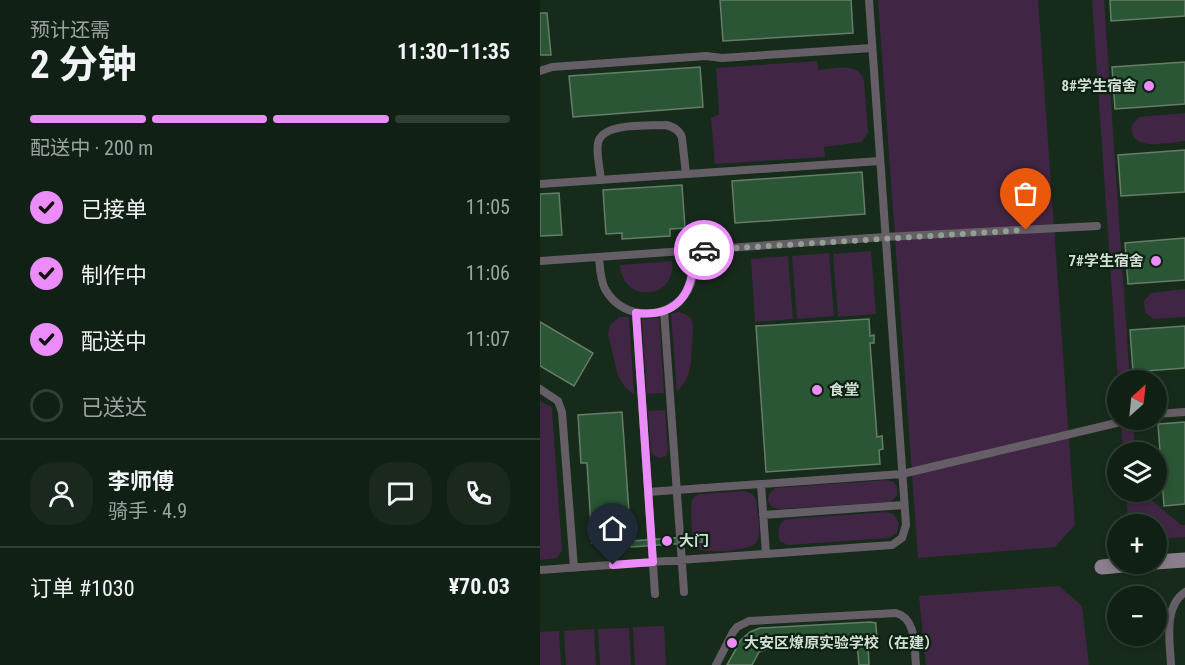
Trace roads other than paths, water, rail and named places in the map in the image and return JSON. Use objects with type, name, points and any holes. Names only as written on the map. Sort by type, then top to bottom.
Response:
[{"type":"street","points":[[1167,561],[1185,560]]},
{"type":"street","points":[[1102,567],[1107,567]]},
{"type":"lane","points":[[540,570],[892,545],[902,538],[905,532],[904,506],[869,0]]},
{"type":"lane","points":[[540,71],[552,67],[706,56],[722,58],[872,48]]},
{"type":"lane","points":[[601,180],[598,144],[604,133],[614,128],[666,125],[674,127],[681,134],[686,174]]},
{"type":"lane","points":[[540,184],[880,161]]},
{"type":"lane","points":[[540,261],[885,237],[1097,226]]},
{"type":"lane","points":[[599,257],[605,289],[618,304],[636,313],[655,314],[680,300],[691,283],[693,251]]},
{"type":"lane","points":[[664,311],[684,592]]},
{"type":"lane","points":[[636,313],[655,594]]},
{"type":"lane","points":[[540,389],[558,401],[562,412],[574,568]]},
{"type":"lane","points":[[1167,413],[1185,412]]},
{"type":"lane","points":[[648,492],[902,474],[1107,425]]},
{"type":"lane","points":[[761,484],[766,554]]},
{"type":"lane","points":[[763,515],[904,506]]},
{"type":"lane","points":[[1171,665],[1171,608],[1176,598],[1185,592]]},
{"type":"lane","points":[[716,665],[733,632],[737,627],[749,621],[896,613],[904,615],[911,625],[916,665]]},
{"type":"place","name":"8#学生宿舍","points":[[1149,86]]},
{"type":"place","name":"7#学生宿舍","points":[[1156,261]]},
{"type":"place","name":"食堂","points":[[817,390]]},
{"type":"place","name":"大门","points":[[667,541]]},
{"type":"place","name":"大安区燎原实验学校（在建）","points":[[732,643]]}]
